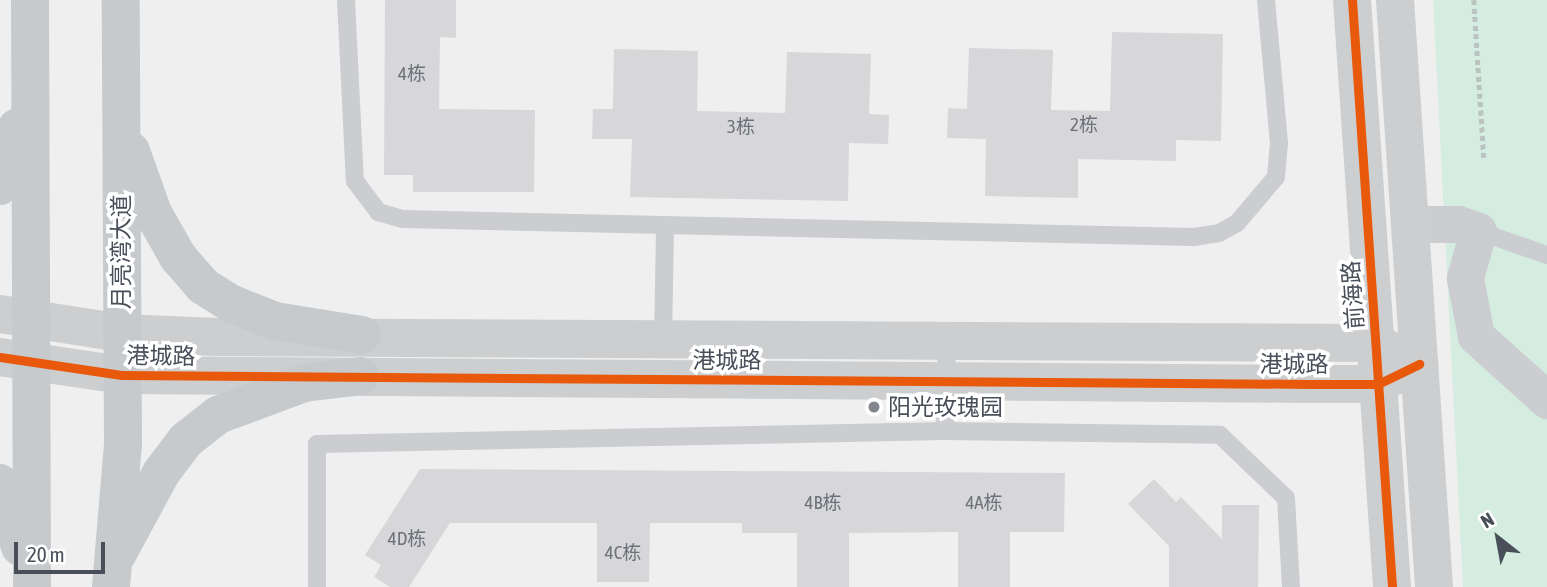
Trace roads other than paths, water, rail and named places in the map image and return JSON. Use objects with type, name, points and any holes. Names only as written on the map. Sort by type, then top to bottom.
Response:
[{"type":"main road","points":[[30,0],[30,78],[15,317],[30,587]]},
{"type":"main road","name":"月亮湾大道","points":[[111,577],[122,445],[121,0]]},
{"type":"main road","points":[[0,186],[30,78]]},
{"type":"main road","points":[[121,92],[132,161],[153,213],[178,257],[203,286],[232,304],[275,321],[362,335]]},
{"type":"main road","points":[[111,577],[161,473],[186,439],[218,415],[261,396],[304,383],[361,376]]},
{"type":"main road","points":[[0,483],[30,587]]},
{"type":"street","name":"前海路","points":[[1352,0],[1392,587]]},
{"type":"street","points":[[1395,0],[1434,587]]},
{"type":"street","points":[[1410,224],[1458,224],[1478,231],[1465,278],[1476,336],[1547,400]]},
{"type":"street","name":"港城路","points":[[15,317],[121,333],[1376,343],[1419,364]]},
{"type":"street","name":"港城路","points":[[16,360],[121,375],[1378,384],[1419,364]]},
{"type":"lane","points":[[345,0],[351,165],[355,181],[378,212],[403,219],[1194,237],[1219,233],[1257,205],[1276,177],[1279,143],[1266,0]]},
{"type":"lane","points":[[662,378],[665,227]]},
{"type":"lane","points":[[1478,231],[1547,255]]},
{"type":"lane","points":[[945,431],[947,340]]},
{"type":"lane","points":[[317,587],[317,444],[945,431],[1220,435],[1286,498],[1291,587]]},
{"type":"place","name":"阳光玫瑰园","points":[[874,407]]}]
